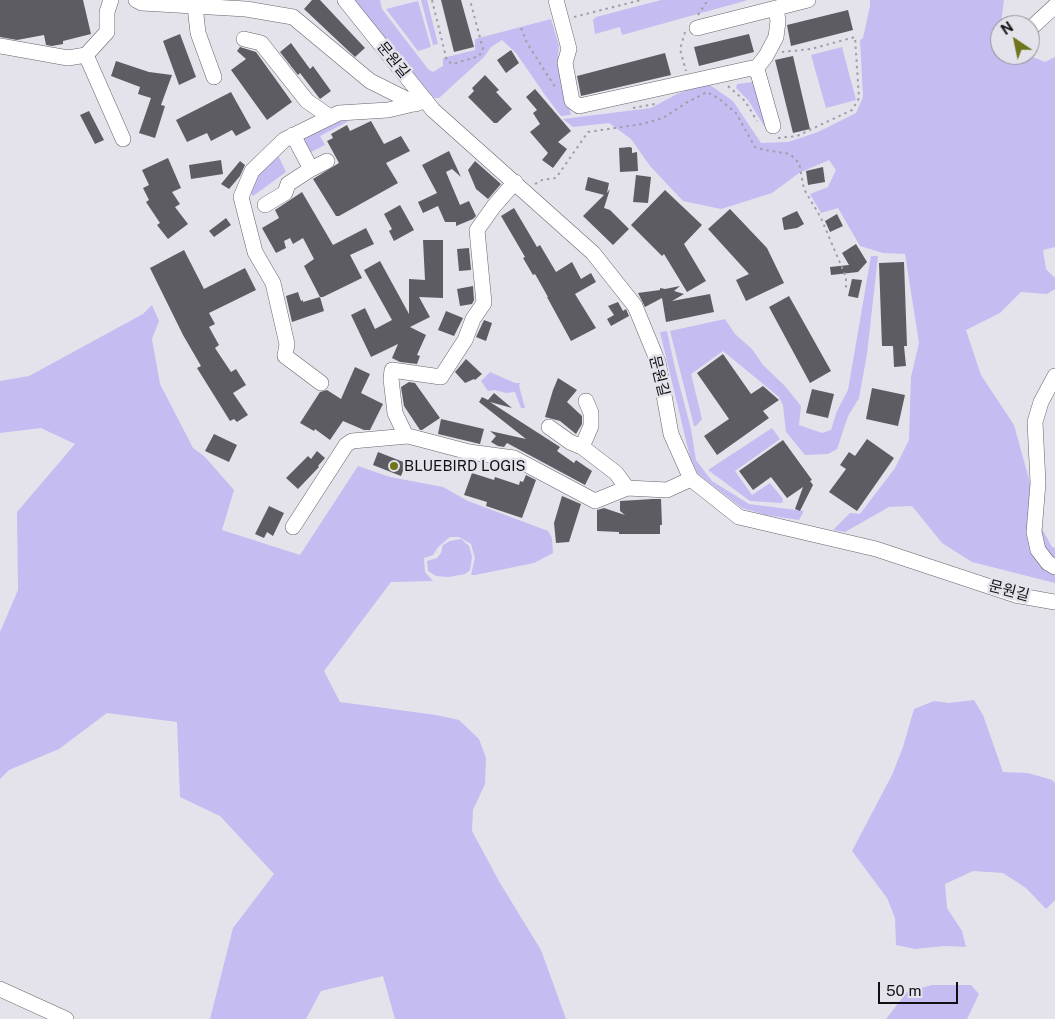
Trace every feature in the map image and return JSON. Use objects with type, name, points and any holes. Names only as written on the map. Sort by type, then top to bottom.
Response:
[{"type":"street","points":[[0,46],[68,58],[86,55],[108,32],[107,12],[111,0]]},
{"type":"street","points":[[136,0],[142,2],[246,9],[292,17],[370,81],[421,103]]},
{"type":"street","name":"문원길","points":[[345,0],[421,103],[433,110],[593,253],[635,306],[658,362],[671,434],[691,479],[739,517],[876,549],[1015,595],[1055,602]]},
{"type":"street","points":[[556,0],[568,49],[564,63],[572,101],[578,106],[752,68],[758,73],[772,126]]},
{"type":"street","points":[[697,28],[808,0]]},
{"type":"street","points":[[195,6],[198,33],[214,77]]},
{"type":"street","points":[[1040,20],[1055,6]]},
{"type":"street","points":[[755,70],[766,56],[776,37],[778,21],[776,8]]},
{"type":"street","points":[[244,38],[261,43],[307,101],[330,117]]},
{"type":"street","points":[[86,55],[123,139]]},
{"type":"street","points":[[321,383],[285,356],[287,344],[273,283],[255,252],[241,197],[252,171],[284,140],[339,113],[388,110],[421,103]]},
{"type":"street","points":[[293,136],[311,169]]},
{"type":"street","points":[[265,205],[286,193],[288,184],[327,161]]},
{"type":"street","points":[[407,436],[395,412],[391,379],[392,370],[441,377],[465,340],[472,319],[484,303],[477,230],[494,206],[520,187]]},
{"type":"street","points":[[1055,376],[1041,402],[1036,422],[1038,483],[1034,532],[1038,550],[1048,563],[1055,567]]},
{"type":"street","points":[[582,447],[591,426],[591,413],[586,401]]},
{"type":"street","points":[[549,427],[570,442],[582,447],[616,474],[627,488]]},
{"type":"street","points":[[293,527],[346,444],[352,441],[407,436],[469,452],[514,458],[595,501],[627,488],[666,490],[691,479]]},
{"type":"street","points":[[0,989],[66,1019]]},
{"type":"path","points":[[432,0],[448,61],[454,64],[479,56],[483,49],[470,0]]},
{"type":"path","points":[[569,18],[641,0]]},
{"type":"path","points":[[520,187],[556,178],[588,132],[642,124],[663,118],[707,92],[718,98],[736,113],[755,147],[790,154],[799,163],[804,189],[821,218],[846,277],[846,288]]},
{"type":"shaded area","points":[[353,0],[380,0],[382,9],[428,69],[433,72],[443,66],[443,58],[475,50],[475,39],[551,19],[559,46],[558,55],[571,115],[561,116],[516,53],[502,40],[491,47],[484,57],[439,98],[434,98]]},
{"type":"shaded area","points":[[421,0],[427,0],[438,44],[433,45]]},
{"type":"shaded area","points":[[661,0],[748,0],[622,35],[620,27],[595,34],[593,20],[596,17]]},
{"type":"shaded area","points":[[870,0],[1004,0],[1002,15],[990,15],[990,65],[1040,65],[1040,60],[1045,62],[1055,57],[1055,247],[1043,250],[1046,269],[1055,278],[1055,289],[1047,294],[1021,292],[1000,313],[966,330],[981,375],[1014,425],[1032,490],[1035,516],[1052,547],[1055,548],[1055,583],[972,562],[942,543],[912,506],[889,507],[845,532],[833,530],[850,513],[860,514],[895,468],[909,440],[911,377],[919,343],[905,254],[883,253],[860,246],[838,208],[821,213],[810,194],[828,187],[836,170],[829,160],[799,173],[772,193],[721,209],[683,201],[650,166],[631,139],[609,123],[573,127],[563,119],[651,108],[677,94],[707,83],[733,101],[761,143],[788,142],[818,132],[856,113],[863,97],[860,40],[863,38]]},
{"type":"shaded area","points":[[418,1],[431,47],[418,51],[386,9]]},
{"type":"shaded area","points":[[842,47],[856,100],[826,108],[811,55]]},
{"type":"shaded area","points":[[753,82],[768,128],[766,129],[748,100],[736,88],[737,84]]},
{"type":"shaded area","points":[[346,121],[320,136],[325,145],[309,153],[300,136],[330,122]]},
{"type":"shaded area","points":[[277,153],[286,172],[253,196],[248,190],[255,171]]},
{"type":"shaded area","points":[[871,256],[878,256],[867,354],[859,398],[848,416],[837,449],[828,454],[805,455],[786,432],[783,405],[779,397],[723,351],[691,374],[702,419],[694,426],[670,331],[725,319],[735,334],[752,349],[763,365],[785,386],[801,406],[799,425],[822,433],[831,430],[837,411],[848,390]]},
{"type":"shaded area","points":[[152,305],[159,321],[152,339],[160,384],[193,448],[205,457],[234,490],[222,530],[300,555],[358,466],[390,477],[443,487],[468,501],[548,531],[552,538],[553,553],[534,563],[475,575],[471,575],[475,558],[471,544],[459,537],[450,537],[438,547],[433,555],[424,558],[425,572],[433,581],[391,582],[324,671],[340,702],[436,715],[459,720],[479,739],[486,758],[485,784],[473,810],[472,831],[500,883],[541,950],[566,1019],[395,1019],[383,976],[321,991],[306,1019],[210,1019],[233,928],[274,874],[220,816],[180,797],[177,722],[107,713],[59,749],[9,770],[0,779],[0,632],[18,590],[17,512],[75,444],[41,428],[0,433],[0,381],[29,376],[143,314]]},
{"type":"shaded area","points":[[667,331],[691,429],[696,460],[712,481],[749,504],[804,511],[799,520],[766,515],[742,508],[698,474],[690,457],[660,332]]},
{"type":"shaded area","points":[[490,372],[515,383],[520,383],[519,386],[525,408],[521,408],[515,392],[488,391],[481,381]]},
{"type":"shaded area","points":[[772,428],[780,439],[735,471],[752,495],[770,483],[783,499],[782,503],[750,501],[708,470]]},
{"type":"shaded area","points":[[461,539],[469,546],[472,557],[470,570],[465,574],[449,577],[436,576],[428,571],[427,561],[437,558],[441,553],[443,545],[450,541]]},
{"type":"shaded area","points":[[974,700],[983,715],[1003,772],[1028,773],[1052,780],[1055,783],[1055,900],[1046,909],[1026,888],[1003,873],[973,871],[945,884],[947,908],[962,931],[966,947],[945,946],[915,949],[896,945],[895,918],[887,898],[852,851],[892,775],[903,747],[914,709],[934,701],[949,703]]},
{"type":"shaded area","points":[[932,985],[971,985],[979,994],[967,1019],[886,1019],[907,992]]},
{"type":"building","points":[[0,0],[83,0],[91,34],[63,41],[63,44],[52,46],[46,45],[44,35],[17,40],[0,37]]},
{"type":"building","points":[[312,0],[320,0],[365,48],[355,57],[304,9]]},
{"type":"building","points":[[441,0],[461,0],[474,47],[454,52]]},
{"type":"building","points":[[848,10],[853,30],[791,46],[787,25]]},
{"type":"building","points":[[180,34],[196,77],[179,85],[163,41]]},
{"type":"building","points":[[749,34],[754,52],[699,66],[694,47]]},
{"type":"building","points":[[291,43],[310,69],[313,66],[331,91],[320,99],[300,73],[298,75],[280,52]]},
{"type":"building","points":[[240,47],[256,52],[292,102],[267,120],[231,70],[246,59],[237,51]]},
{"type":"building","points":[[511,50],[519,63],[506,73],[497,60]]},
{"type":"building","points":[[665,53],[671,75],[581,96],[577,76]]},
{"type":"building","points":[[793,56],[810,129],[793,133],[775,60]]},
{"type":"building","points":[[116,61],[149,72],[172,75],[161,105],[165,106],[155,138],[139,133],[151,98],[138,94],[140,87],[111,76]]},
{"type":"building","points":[[485,75],[499,90],[496,92],[512,109],[497,123],[494,123],[468,97],[474,91],[472,88]]},
{"type":"building","points":[[535,89],[571,131],[558,142],[567,149],[553,168],[542,160],[548,153],[530,132],[540,124],[533,113],[537,110],[526,97]]},
{"type":"building","points":[[231,92],[251,128],[236,136],[232,130],[211,141],[207,133],[187,142],[176,120]]},
{"type":"building","points":[[89,111],[104,140],[95,144],[80,115]]},
{"type":"building","points":[[371,121],[384,144],[401,136],[410,151],[386,163],[398,183],[336,216],[313,179],[339,163],[327,141],[333,138],[331,134],[347,125],[350,131]]},
{"type":"building","points":[[619,148],[632,148],[632,153],[637,152],[638,171],[620,172]]},
{"type":"building","points":[[449,151],[461,177],[452,169],[446,172],[460,205],[469,201],[476,216],[456,226],[456,222],[445,222],[438,206],[423,213],[418,202],[437,193],[422,165]]},
{"type":"building","points":[[168,158],[181,188],[172,192],[180,204],[175,207],[188,224],[168,239],[157,225],[160,223],[146,202],[149,200],[143,188],[149,185],[142,170]]},
{"type":"building","points":[[221,160],[223,174],[191,179],[189,165]]},
{"type":"building","points":[[240,161],[245,165],[240,176],[229,189],[221,184]]},
{"type":"building","points":[[475,161],[501,184],[488,199],[476,189],[468,170]]},
{"type":"building","points":[[823,167],[825,182],[808,185],[806,171]]},
{"type":"building","points":[[636,175],[651,177],[648,203],[633,202]]},
{"type":"building","points":[[588,177],[609,183],[607,193],[610,189],[604,208],[610,210],[629,229],[613,245],[583,216],[604,195],[585,190]]},
{"type":"building","points":[[665,190],[702,225],[684,244],[706,281],[687,292],[664,254],[662,256],[631,225]]},
{"type":"building","points":[[302,192],[333,245],[366,228],[374,244],[350,255],[362,278],[323,297],[320,297],[304,266],[314,259],[303,238],[293,244],[290,238],[284,241],[286,248],[276,253],[262,228],[279,218],[275,210]]},
{"type":"building","points":[[400,205],[414,230],[394,241],[389,231],[392,229],[384,214]]},
{"type":"building","points":[[514,208],[537,247],[540,245],[556,272],[572,262],[581,279],[591,273],[596,282],[575,294],[596,328],[571,341],[501,216]]},
{"type":"building","points":[[730,209],[767,248],[784,283],[746,301],[736,280],[749,274],[708,229]]},
{"type":"building","points":[[797,211],[804,224],[797,228],[784,230],[782,218]]},
{"type":"building","points":[[837,214],[843,226],[830,232],[825,221]]},
{"type":"building","points":[[226,218],[231,225],[214,237],[209,231]]},
{"type":"building","points":[[423,240],[443,240],[443,298],[419,297],[430,317],[410,327],[426,335],[417,355],[420,356],[417,364],[400,362],[392,358],[398,344],[371,357],[351,315],[365,308],[375,329],[392,320],[364,270],[380,261],[409,314],[409,279],[425,280]]},
{"type":"building","points":[[856,244],[867,262],[858,272],[831,275],[830,267],[849,265],[842,253]]},
{"type":"building","points":[[469,248],[471,270],[459,271],[457,249]]},
{"type":"building","points":[[184,250],[204,289],[245,268],[256,290],[209,313],[215,324],[209,327],[219,345],[215,348],[231,372],[236,369],[246,385],[233,393],[248,415],[237,422],[234,419],[230,421],[197,368],[201,366],[183,335],[150,268]]},
{"type":"building","points":[[904,262],[907,346],[904,346],[906,366],[894,367],[893,346],[882,346],[879,263]]},
{"type":"building","points":[[852,279],[862,280],[858,298],[848,296]]},
{"type":"building","points":[[473,286],[474,300],[472,304],[460,306],[457,289]]},
{"type":"building","points":[[680,286],[674,291],[684,294],[672,301],[710,294],[714,312],[666,322],[662,298],[645,307],[638,293]]},
{"type":"building","points":[[298,292],[303,302],[320,297],[324,311],[292,322],[286,296]]},
{"type":"building","points":[[789,296],[831,371],[810,383],[769,307]]},
{"type":"building","points":[[618,302],[623,311],[626,309],[629,316],[611,326],[607,319],[614,315],[608,306]]},
{"type":"building","points":[[446,311],[463,318],[454,336],[438,330]]},
{"type":"building","points":[[484,320],[492,323],[486,341],[476,337]]},
{"type":"building","points":[[723,354],[751,394],[763,386],[779,400],[763,411],[769,418],[717,455],[704,436],[729,419],[697,373]]},
{"type":"building","points":[[466,359],[482,374],[475,380],[465,383],[455,372]]},
{"type":"building","points":[[355,367],[370,374],[361,393],[383,404],[370,430],[364,430],[343,421],[330,440],[315,429],[314,431],[300,423],[320,392],[327,390],[341,399]]},
{"type":"building","points":[[558,378],[577,390],[567,402],[582,416],[582,424],[576,434],[560,421],[545,417]]},
{"type":"building","points":[[409,382],[415,383],[440,418],[422,430],[420,430],[404,406],[401,387]]},
{"type":"building","points":[[872,388],[905,395],[898,426],[866,419]]},
{"type":"building","points":[[812,389],[834,394],[828,418],[806,413]]},
{"type":"building","points":[[494,393],[512,408],[490,402],[560,447],[557,451],[574,463],[576,460],[592,471],[585,485],[507,443],[504,447],[491,442],[496,436],[490,431],[526,439],[479,402],[482,397],[488,400]]},
{"type":"building","points":[[441,419],[484,429],[480,444],[438,434]]},
{"type":"building","points":[[214,434],[237,445],[229,462],[205,451]]},
{"type":"building","points":[[867,439],[894,458],[857,511],[829,492],[846,469],[840,465],[849,452],[855,456]]},
{"type":"building","points":[[783,440],[812,480],[810,481],[813,485],[800,511],[795,509],[803,487],[787,498],[771,477],[753,490],[739,471]]},
{"type":"building","points":[[317,451],[325,458],[298,489],[286,478],[308,456],[311,459]]},
{"type":"building","points":[[378,452],[406,463],[401,476],[373,465]]},
{"type":"building","points":[[472,473],[494,480],[495,477],[519,485],[520,481],[523,482],[526,475],[536,480],[522,518],[486,506],[487,502],[464,495]]},
{"type":"building","points":[[562,496],[581,504],[569,542],[556,543],[554,523]]},
{"type":"building","points":[[661,499],[662,525],[660,525],[660,534],[619,534],[619,532],[597,531],[597,510],[604,508],[625,515],[620,511],[620,501]]},
{"type":"building","points":[[269,506],[284,513],[273,536],[267,532],[264,538],[255,534]]},
{"type":"place","name":"BLUEBIRD LOGIS","points":[[394,466]]}]
